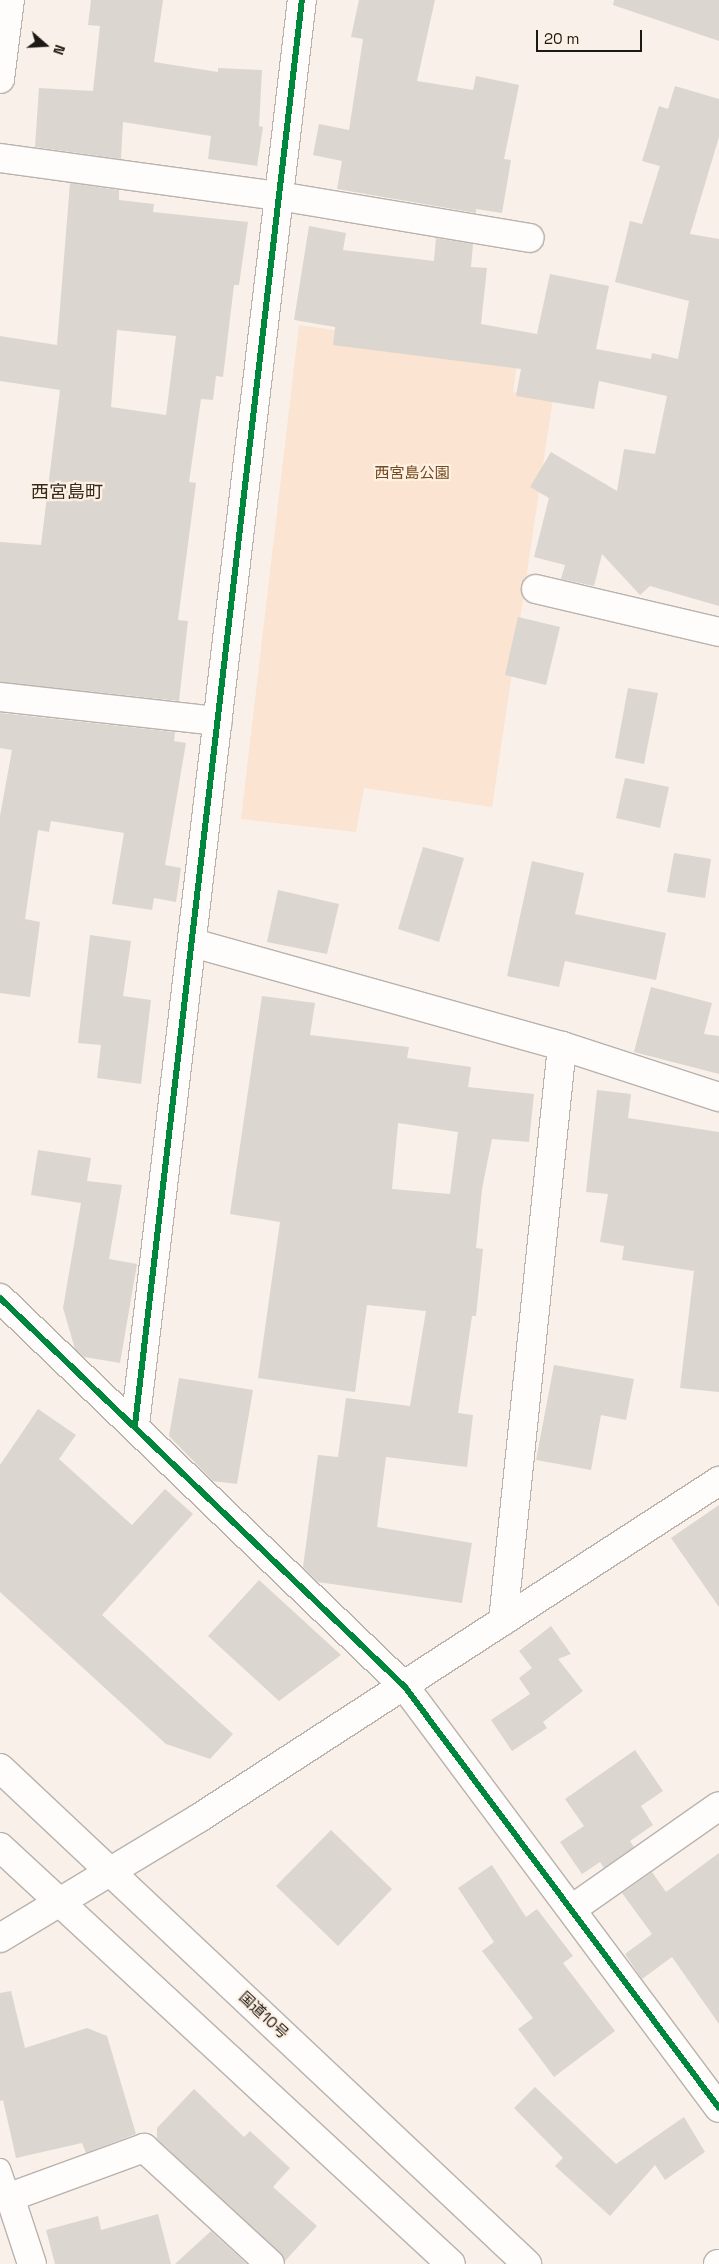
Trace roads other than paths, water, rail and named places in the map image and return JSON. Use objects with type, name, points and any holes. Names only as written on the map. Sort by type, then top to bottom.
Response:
[{"type":"main road","points":[[0,79],[10,0]]},
{"type":"main road","points":[[135,1425],[193,943],[302,0]]},
{"type":"main road","points":[[0,158],[279,196],[529,238]]},
{"type":"main road","points":[[536,589],[719,632]]},
{"type":"main road","points":[[0,697],[218,721]]},
{"type":"main road","points":[[193,943],[562,1046],[719,1097]]},
{"type":"main road","points":[[503,1621],[562,1046]]},
{"type":"main road","points":[[0,1298],[135,1425],[405,1686],[719,2108]]},
{"type":"main road","points":[[0,1938],[405,1686],[719,1481]]},
{"type":"main road","name":"国道10号","points":[[0,1768],[527,2264]]},
{"type":"main road","points":[[572,1909],[719,1806]]},
{"type":"main road","points":[[0,1847],[451,2264]]},
{"type":"main road","points":[[32,2264],[10,2197],[144,2148],[270,2264]]},
{"type":"lane","points":[[0,2168],[10,2197]]},
{"type":"district","name":"西宮島町","points":[[67,492]]},
{"type":"park label","name":"西宮島公園","points":[[412,473]]}]
